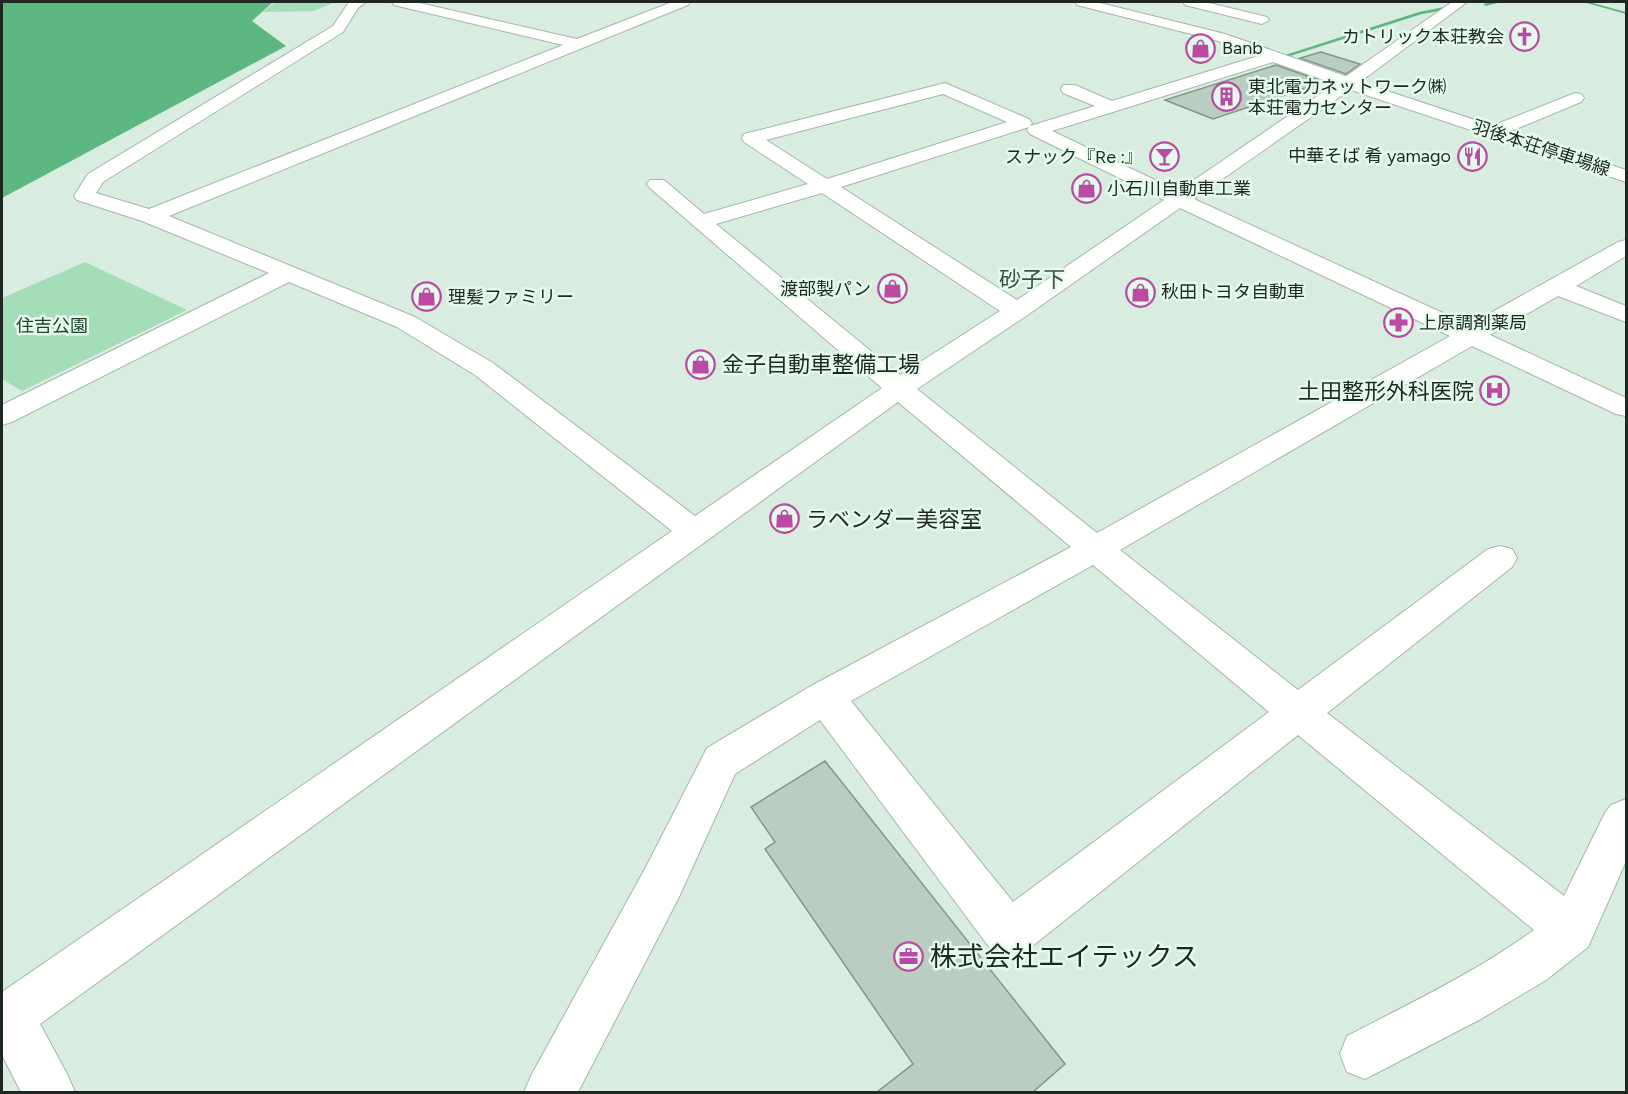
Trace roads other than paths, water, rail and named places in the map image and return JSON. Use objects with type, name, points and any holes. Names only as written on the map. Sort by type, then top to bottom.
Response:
[{"type":"street","points":[[359,2],[353,5],[338,29],[95,178],[84,196],[150,216],[290,272],[406,322],[484,369],[696,533]]},
{"type":"street","points":[[399,2],[578,44]]},
{"type":"street","points":[[150,216],[682,2]]},
{"type":"street","name":"羽後本荘停車場線","points":[[1082,2],[1191,28],[1493,132],[1624,173]]},
{"type":"street","points":[[1109,7],[1124,2]]},
{"type":"street","points":[[1190,2],[1262,20]]},
{"type":"street","points":[[49,1092],[5,1019],[898,389],[1017,311],[1348,83],[1460,2]]},
{"type":"street","points":[[313,46],[316,23]]},
{"type":"street","points":[[1275,56],[1036,130],[1178,199],[1626,408]]},
{"type":"street","points":[[700,222],[824,186],[1023,123],[945,88],[751,138],[824,186],[1017,311]]},
{"type":"street","points":[[1069,89],[1111,107]]},
{"type":"street","points":[[1493,132],[1575,98]]},
{"type":"street","points":[[657,184],[898,389],[1297,713],[1572,931]]},
{"type":"street","points":[[550,1092],[662,883],[721,761],[825,698],[1096,548],[1626,247]]},
{"type":"street","points":[[2,416],[290,272]]},
{"type":"street","points":[[1556,286],[1626,315]]},
{"type":"street","points":[[825,698],[1009,934],[1500,558]]},
{"type":"street","points":[[1365,1054],[1462,1003],[1529,963],[1572,931],[1620,827],[1626,819]]},
{"type":"waterway","points":[[1486,4],[1499,2]]},
{"type":"waterway","points":[[1585,2],[1626,13]]},
{"type":"waterway","points":[[1288,55],[1421,13],[1444,9]]},
{"type":"place","name":"カトリック本荘教会","points":[[1525,37]]},
{"type":"place","name":"Banb","points":[[1201,48]]},
{"type":"place","name":"東北電力ネットワーク㈱ 本荘電力センター","points":[[1227,97]]},
{"type":"place","name":"中華そば 肴 yamago","points":[[1472,156]]},
{"type":"place","name":"スナック『Re :』","points":[[1164,157]]},
{"type":"place","name":"小石川自動車工業","points":[[1086,189]]},
{"type":"place","name":"渡部製パン","points":[[892,289]]},
{"type":"place","name":"秋田トヨタ自動車","points":[[1140,292]]},
{"type":"place","name":"理髪ファミリー","points":[[427,297]]},
{"type":"place","name":"上原調剤薬局","points":[[1398,323]]},
{"type":"place","name":"金子自動車整備工場","points":[[701,364]]},
{"type":"place","name":"土田整形外科医院","points":[[1495,391]]},
{"type":"place","name":"ラベンダー美容室","points":[[785,519]]},
{"type":"place","name":"株式会社エイテックス","points":[[909,956]]},
{"type":"district","name":"砂子下","points":[[1032,279]]},
{"type":"park label","name":"住吉公園","points":[[52,326]]}]
